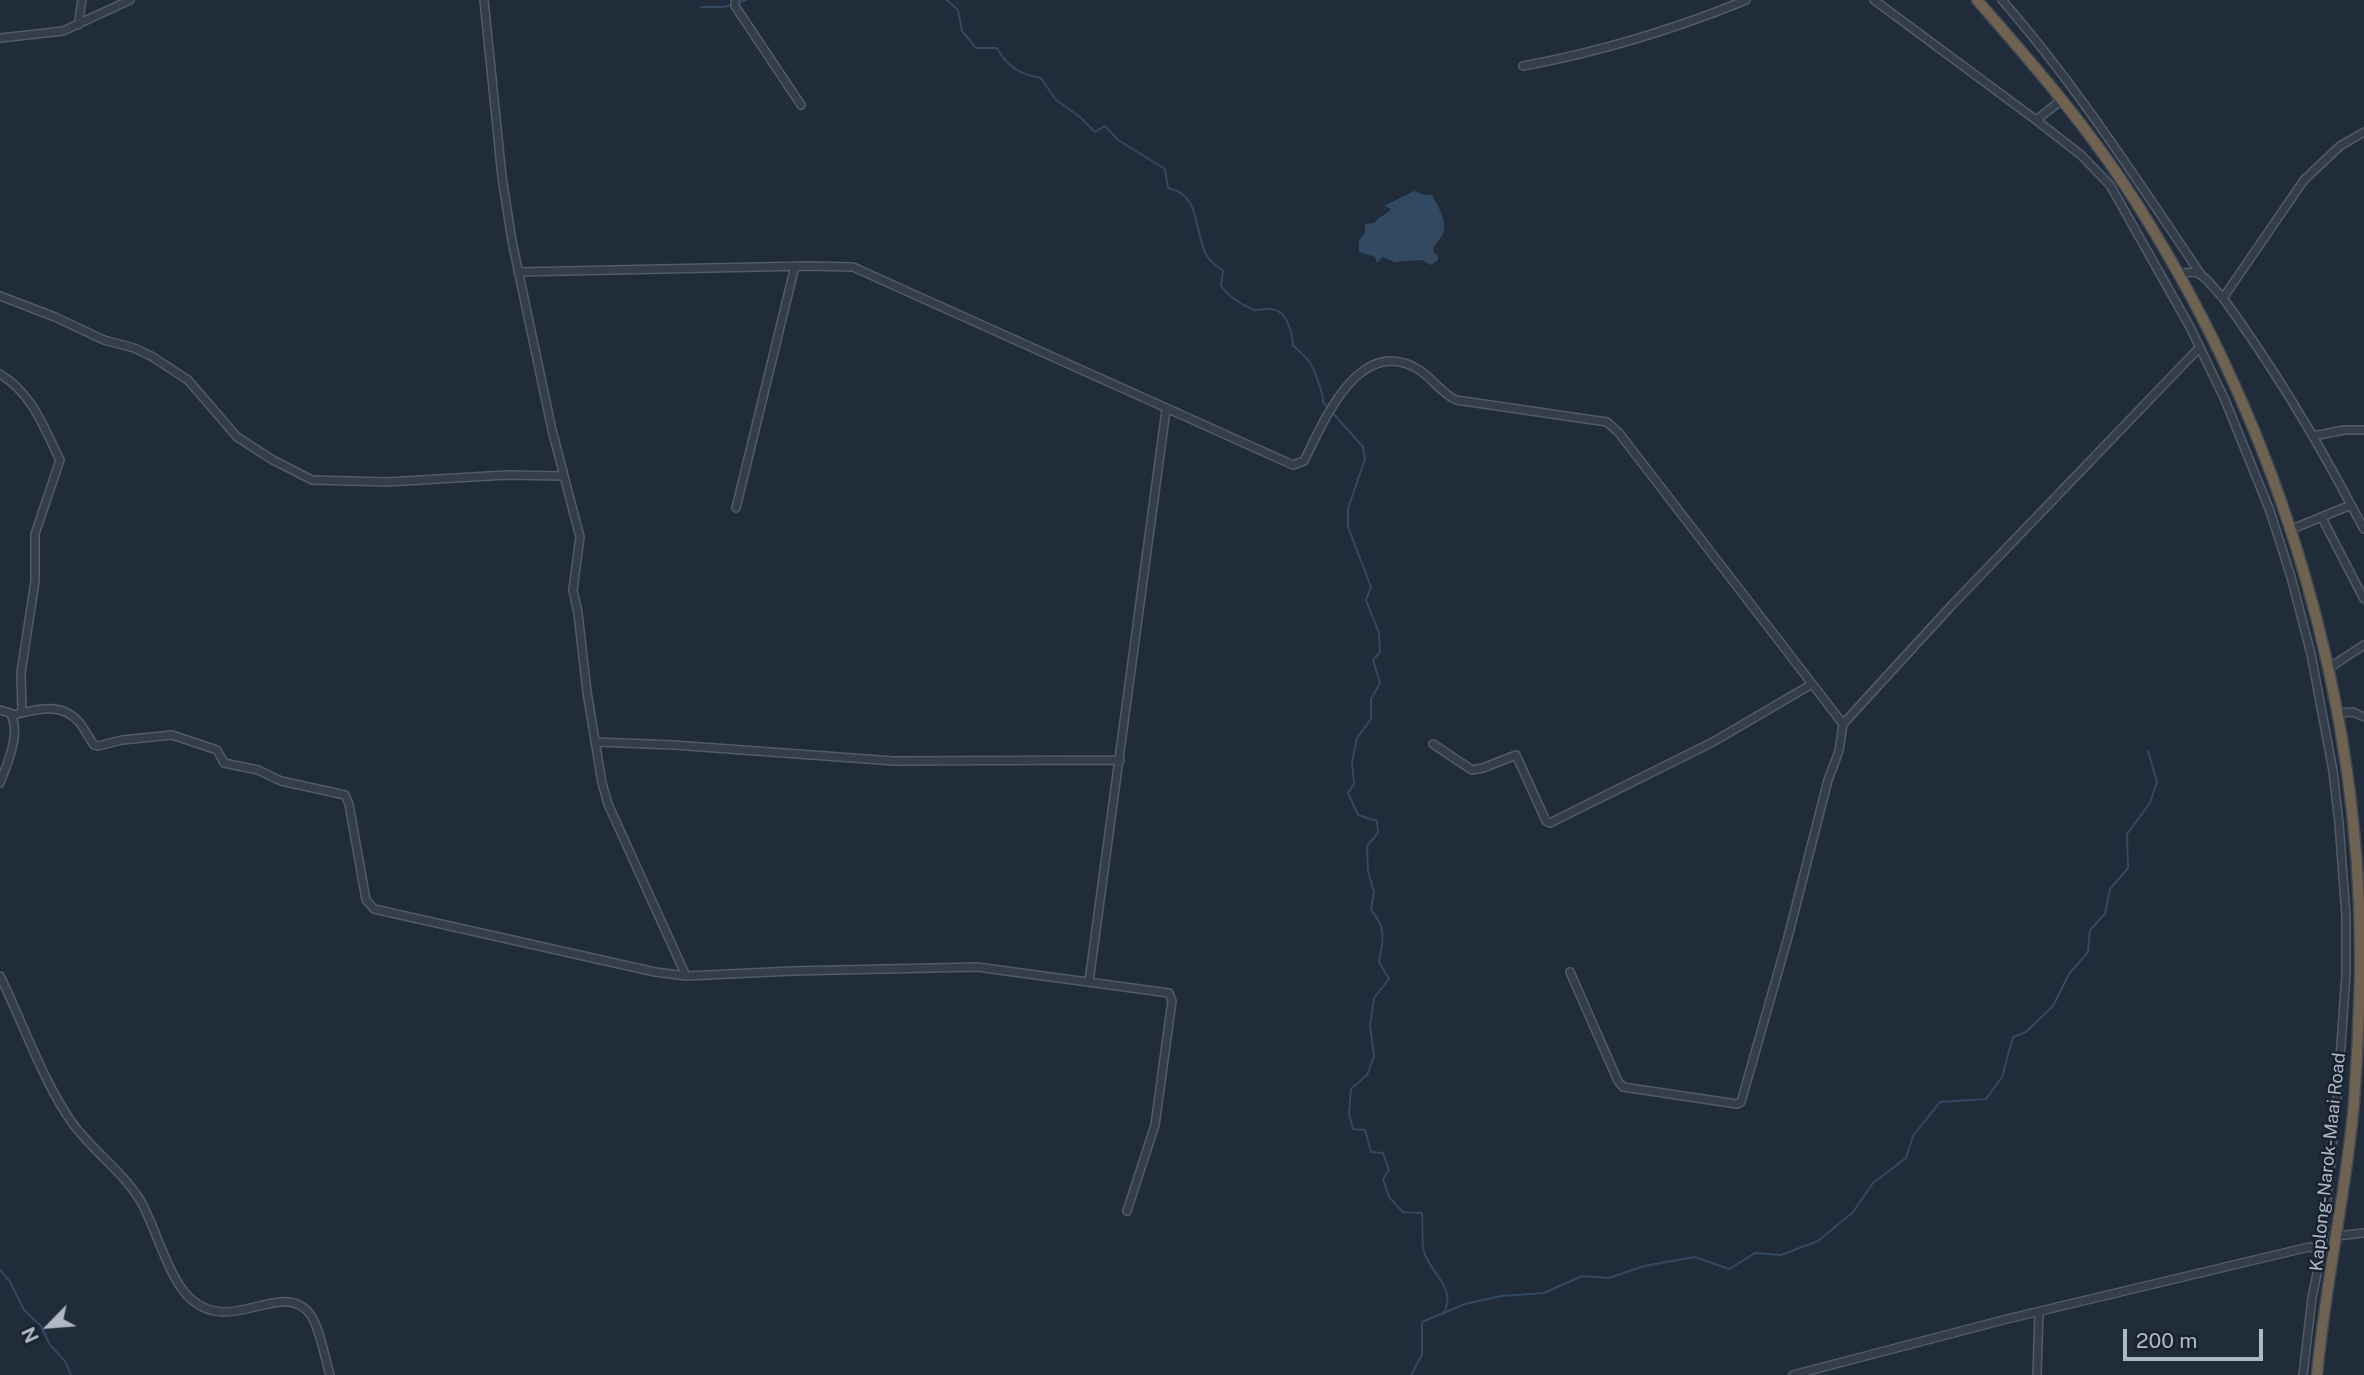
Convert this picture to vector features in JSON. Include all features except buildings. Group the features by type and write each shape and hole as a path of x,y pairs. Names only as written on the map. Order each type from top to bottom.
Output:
{"highway":[{"name":"Kaplong-Narok-Maai Road","path":"1977,0 2063,99 2136,203 2179,275 2256,432 2292,529 2325,651 2339,713 2353,819 2359,891 2360,975 2354,1104 2317,1375"}],"street":[{"path":"78,25 82,0"},
{"path":"0,38 39,35 78,25 130,0"},
{"path":"484,0 502,177 518,272 552,430 580,537 572,580 604,793 685,976"},
{"path":"735,0 735,6 801,105"},
{"path":"1523,66 1596,50 1665,30 1746,0"},
{"path":"1874,0 2036,120 2097,170 2126,209 2200,347 2225,400 2270,511 2291,577 2311,654 2331,759 2346,916 2346,975 2337,1100 2322,1250 2312,1298 2303,1375"},
{"path":"2002,0 2057,67 2200,273 2223,298 2264,355 2313,436 2364,529"},
{"path":"2036,120 2063,99"},
{"path":"2223,298 2304,180 2340,146 2364,132"},
{"path":"2126,209 2136,203"},
{"path":"518,272 795,266 862,270 1287,464 1300,464 1304,461 1331,406 1344,388 1373,366 1388,361 1398,361 1427,374 1447,396 1456,400 1606,422 1619,433 1843,724"},
{"path":"736,508 795,266"},
{"path":"2179,275 2189,271 2200,273"},
{"path":"0,296 104,340 151,356 188,380 237,437 312,480 387,482 506,475 564,476"},
{"path":"1570,972 1623,1087 1737,1104 1741,1102 1788,937 1828,780 1839,751 1843,724 1952,605 2200,347"},
{"path":"0,374 13,382 28,398 60,460 35,534 35,581 21,673 22,713"},
{"path":"1089,982 1166,410"},
{"path":"2313,436 2344,430 2364,430"},
{"path":"2292,529 2351,505"},
{"path":"2270,511 2284,506"},
{"path":"2322,518 2364,598"},
{"path":"2329,668 2364,645"},
{"path":"2311,654 2325,651"},
{"path":"1433,744 1472,770 1516,755 1546,821 1552,823 1713,742 1812,684"},
{"path":"12,716 44,708 65,711 80,724 94,745 98,746 122,740 172,735 217,750 224,764 258,770 281,781 345,795 349,804 366,900 374,909 655,972 685,976 977,967 1166,992 1171,996 1155,1125 1127,1211"},
{"path":"0,710 12,716 13,737 0,783"},
{"path":"2339,713 2353,712 2364,717"},
{"path":"596,743 674,745 894,761 1120,760"},
{"path":"2346,975 2360,975"},
{"path":"0,976 64,1109 80,1132 139,1199 185,1293 199,1305 219,1312 237,1312 272,1302 300,1306 312,1319 330,1375"},
{"path":"2337,1100 2354,1104"},
{"path":"2336,1236 2364,1233"},
{"path":"1793,1375 2309,1247 2334,1254"},
{"path":"2037,1375 2039,1312"}],"water":[{"path":"1414,191 1432,195 1442,215 1444,231 1433,251 1438,260 1431,265 1422,260 1395,262 1382,257 1377,263 1375,257 1359,252 1359,240 1365,233 1365,224 1374,223 1391,209 1384,206"}],"waterway":[{"path":"737,3 746,0"},
{"path":"947,0 958,10 962,31 976,48 997,48 1015,69 1041,78 1056,100 1095,132 1105,126 1118,140 1165,169 1168,188 1179,192 1192,206 1207,256 1223,271 1221,286 1249,308 1276,310 1285,317 1293,345 1312,366 1327,407"},
{"path":"701,7 731,5"},
{"path":"1331,411 1363,447 1365,459 1348,508 1348,527 1371,587 1366,600 1379,633 1380,652 1373,660 1380,683 1371,699 1371,719 1357,738 1352,762 1354,784 1348,793 1358,815 1377,821 1378,833 1367,846 1368,871 1374,892 1371,910 1382,929 1379,962 1389,979 1374,998 1370,1026 1374,1056 1367,1075 1351,1089 1349,1114 1353,1129 1365,1130 1371,1152 1383,1153 1389,1170 1383,1179 1389,1197 1403,1212 1422,1213 1423,1248 1447,1296 1443,1314"},
{"path":"1411,1375 1422,1355 1422,1322 1465,1304 1501,1296 1544,1293 1582,1276 1609,1278 1644,1266 1695,1257 1729,1269 1755,1253 1781,1255 1818,1241 1853,1212 1873,1183 1906,1158 1913,1136 1940,1102 1986,1099 2002,1077 2013,1037 2026,1032 2053,1006 2069,974 2088,952 2090,930 2105,914 2110,889 2128,868 2127,834 2150,803 2157,782 2148,751"},
{"path":"0,1270 10,1282 24,1310 41,1326 50,1345 65,1361 71,1375"}]}
